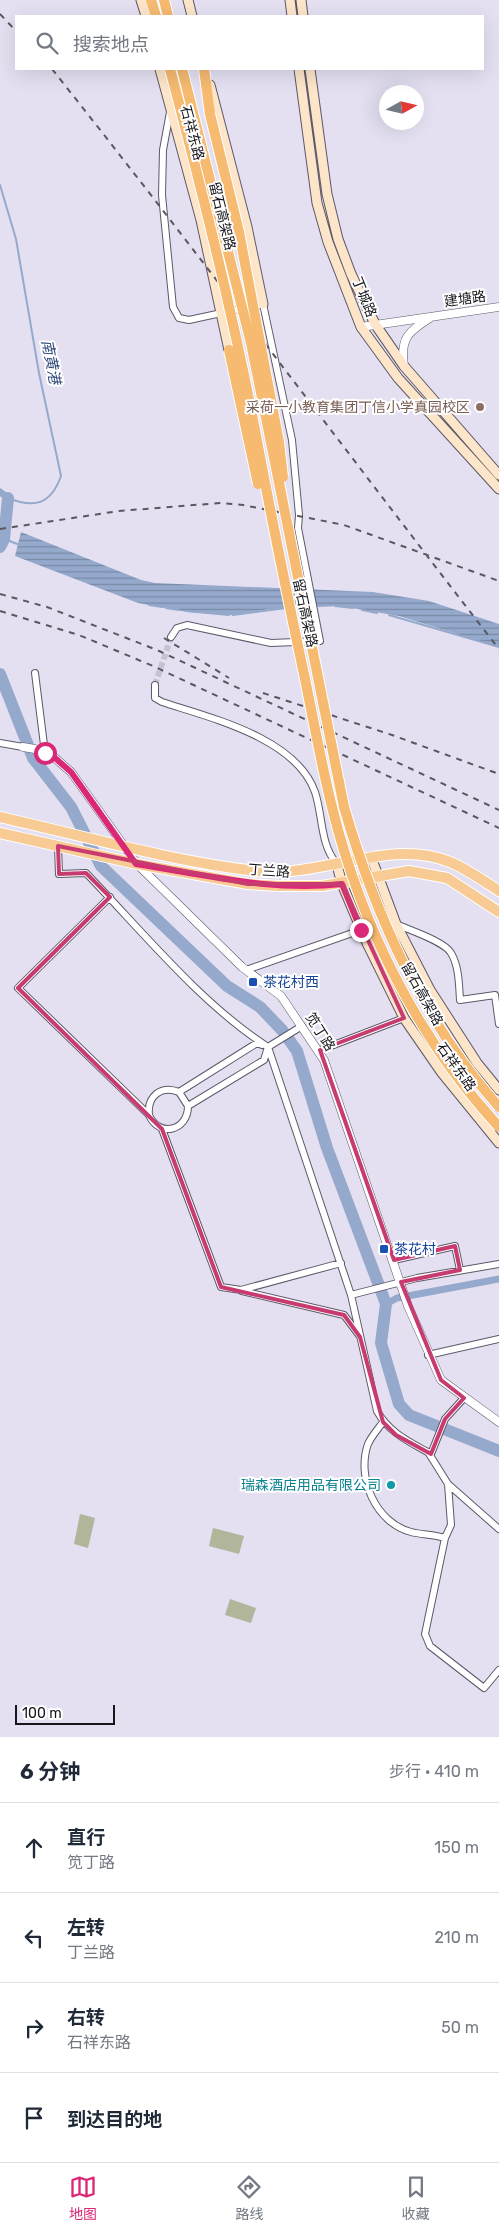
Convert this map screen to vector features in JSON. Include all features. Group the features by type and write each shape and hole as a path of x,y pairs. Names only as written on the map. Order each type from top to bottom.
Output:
{"highway":[{"path":"152,0 156,15"},
{"path":"164,0 168,15"},
{"name":"留石高架路","path":"170,70 204,199 239,347 278,553 333,811 362,905 410,1005 470,1094 499,1127"},
{"name":"留石高架路","path":"182,70 251,343 344,807 374,901 392,943 422,1000 454,1051 499,1107"},
{"path":"205,70 210,114 239,232 279,442 291,550"},
{"path":"229,350 258,484 278,553"}],"main road":[{"path":"141,0 146,15"},
{"path":"188,0 192,15"},
{"path":"290,0 292,15"},
{"path":"301,0 303,15"},
{"name":"石祥东路","path":"160,70 201,220 229,350"},
{"path":"205,70 247,227 263,304"},
{"name":"丁城路","path":"299,70 316,203 328,242 361,327 398,378 499,489"},
{"name":"丁城路","path":"310,70 327,194 338,239 351,274 375,324 404,366 499,475"},
{"name":"丁兰路","path":"0,817 106,842 208,863 268,872 294,872 371,857 397,854 420,855 449,862 499,891"},
{"name":"丁兰路","path":"0,832 136,864 248,884 279,886 342,884 409,871 447,878 499,912"},
{"name":"石祥东路","path":"371,857 379,876 383,894 396,924 430,990 477,1063 499,1090"},
{"name":"石祥东路","path":"337,865 342,884 361,930 404,1018 442,1073 499,1143"}],"street":[{"path":"171,108 163,150 162,195 173,307 179,318 189,320 263,304 292,440 299,516 298,528 320,641 271,643 188,625 178,628 172,637"},
{"name":"建塘路","path":"361,327 499,308"},
{"name":"建塘路","path":"404,366 402,348 409,333 434,316"},
{"path":"35,673 45,753"},
{"path":"154,686 156,698 162,702 224,722 252,734 298,764 308,776 316,794 328,854 337,865"},
{"name":"笕丁路","path":"0,743 35,749 45,753 55,758 71,772 136,864 246,970 281,996 298,1027 324,1060 394,1260 408,1306 428,1355 441,1380 499,1422"},
{"path":"58,846 59,874 86,873 210,1001 249,1035 268,1047 342,1263 377,1412 383,1422 396,1434 428,1452 448,1484 499,1529"},
{"path":"110,897 18,988 149,1115"},
{"path":"396,924 434,940 451,952 457,974 460,1000 495,995 499,1024"},
{"path":"246,970 361,930"},
{"path":"318,1051 404,1018"},
{"path":"188,1106 264,1060 268,1047 298,1027"},
{"path":"268,1047 257,1043 179,1092 166,1090 154,1096 148,1108 149,1115 151,1121 162,1129 221,1287 344,1315 360,1337"},
{"path":"162,1129 176,1129 186,1120 188,1106 179,1092"},
{"path":"394,1260 455,1246 460,1270"},
{"path":"240,1290 342,1263"},
{"path":"351,1295 361,1294 392,1283 499,1264"},
{"path":"428,1355 499,1338"},
{"path":"428,1452 431,1454 444,1419 464,1398"},
{"path":"383,1422 368,1444 364,1472 373,1502 387,1518 410,1532 445,1538"},
{"path":"448,1484 451,1525 445,1538 425,1634 430,1646 484,1688 499,1670"}],"highlighted area":[{"path":"58,846 248,884 342,884 404,1018 320,1050 394,1260 455,1246 460,1270 401,1282 441,1380 464,1398 445,1419 431,1454 396,1435 383,1422 360,1337 344,1315 221,1287 162,1129 18,988 110,897 86,873 59,874"}],"green space":[{"path":"80,1514 95,1518 88,1548 74,1544"},
{"path":"213,1528 244,1536 239,1554 209,1546"},
{"path":"230,1599 256,1608 251,1623 225,1615"}],"water":[{"path":"21,532 141,580 155,583 373,592 429,601 499,624 499,647 399,616 340,606 271,609 231,615 187,612 138,603 15,556"}],"waterway":[{"name":"南黄港","path":"0,185 16,239 39,373 61,476 52,493 41,502 26,503 8,498"},
{"path":"0,492 8,498"},
{"path":"0,547 4,539 8,498"},
{"path":"4,539 20,545"},
{"path":"149,605 162,607"},
{"path":"335,606 353,608"},
{"path":"166,608 179,610"},
{"path":"233,615 286,608"},
{"path":"362,610 377,613"},
{"path":"186,611 229,615"},
{"path":"389,615 499,647"},
{"path":"0,674 33,758 71,807 101,866 227,986 260,1007 282,1030 297,1051 327,1148 386,1304 381,1343 399,1404 409,1415 499,1451"},
{"path":"386,1304 397,1298 499,1279"}],"tunnel":[{"path":"155,685 171,637"}],"railway":[{"path":"0,14 15,30"},
{"path":"53,70 165,213 499,649"},
{"path":"0,529 119,511 220,503 243,505 344,525 499,581"},
{"path":"0,594 47,607 157,650 499,810"},
{"path":"0,611 79,635 153,666 499,828"},
{"path":"164,638 229,678"},
{"path":"263,693 392,735 499,774"}],"place":[{"name":"采荷一小教育集团丁信小学真园校区","path":"480,407"},
{"name":"茶花村西","path":"253,982"},
{"name":"茶花村","path":"384,1249"},
{"name":"瑞森酒店用品有限公司","path":"391,1485"}],"route":[{"path":"45,753 55,758 83,786 136,864 248,884 279,886 342,884 361,930"}]}
